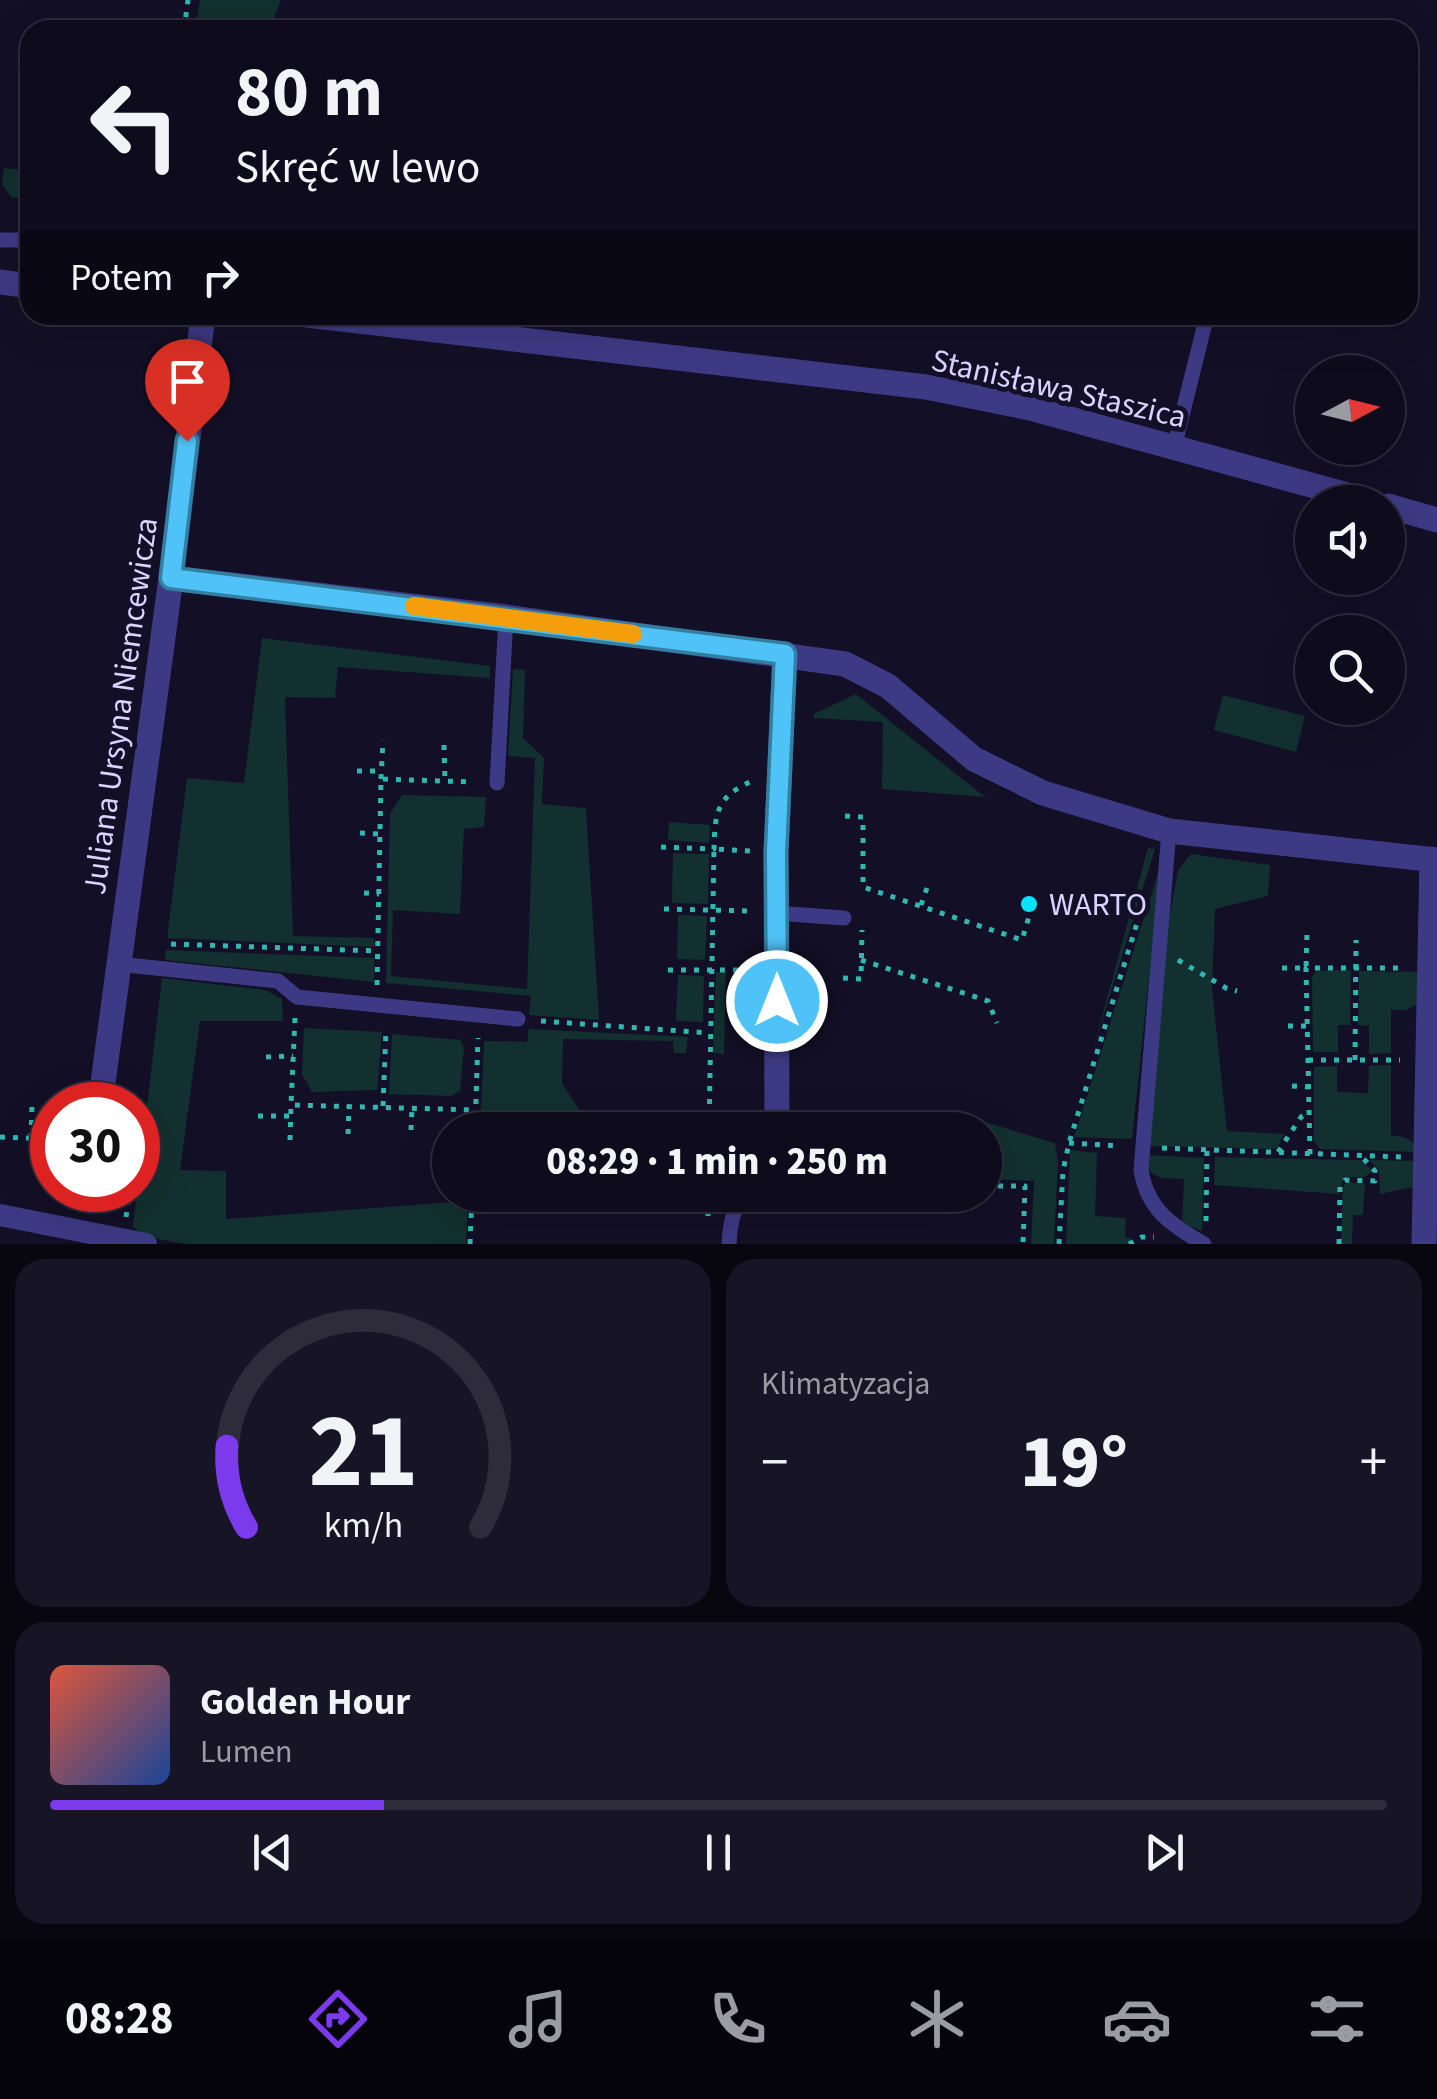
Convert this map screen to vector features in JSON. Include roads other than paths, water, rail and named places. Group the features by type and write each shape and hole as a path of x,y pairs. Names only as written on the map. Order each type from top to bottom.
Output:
{"street":[{"name":"Juliana Ursyna Niemcewicza","path":"103,1082 202,325"},
{"name":"Stanisława Staszica","path":"441,325 926,387 1030,408 1311,485"},
{"path":"1405,511 1437,520"},
{"path":"171,578 506,617 845,664 888,686 974,759 1043,793 1169,831 1434,860 1424,1244"},
{"path":"777,1112 776,852 785,654"},
{"path":"0,1215 146,1244"}],"lane":[{"path":"1174,448 1205,325"},
{"path":"498,783 506,617"},
{"path":"1169,831 1141,1148 1144,1190 1152,1205 1173,1226 1204,1244"},
{"path":"776,913 844,918"},
{"path":"118,964 278,981 296,997 518,1019"},
{"path":"729,1244 730,1222 735,1212"}],"place":[{"name":"WARTO","path":"1029,904"}]}
